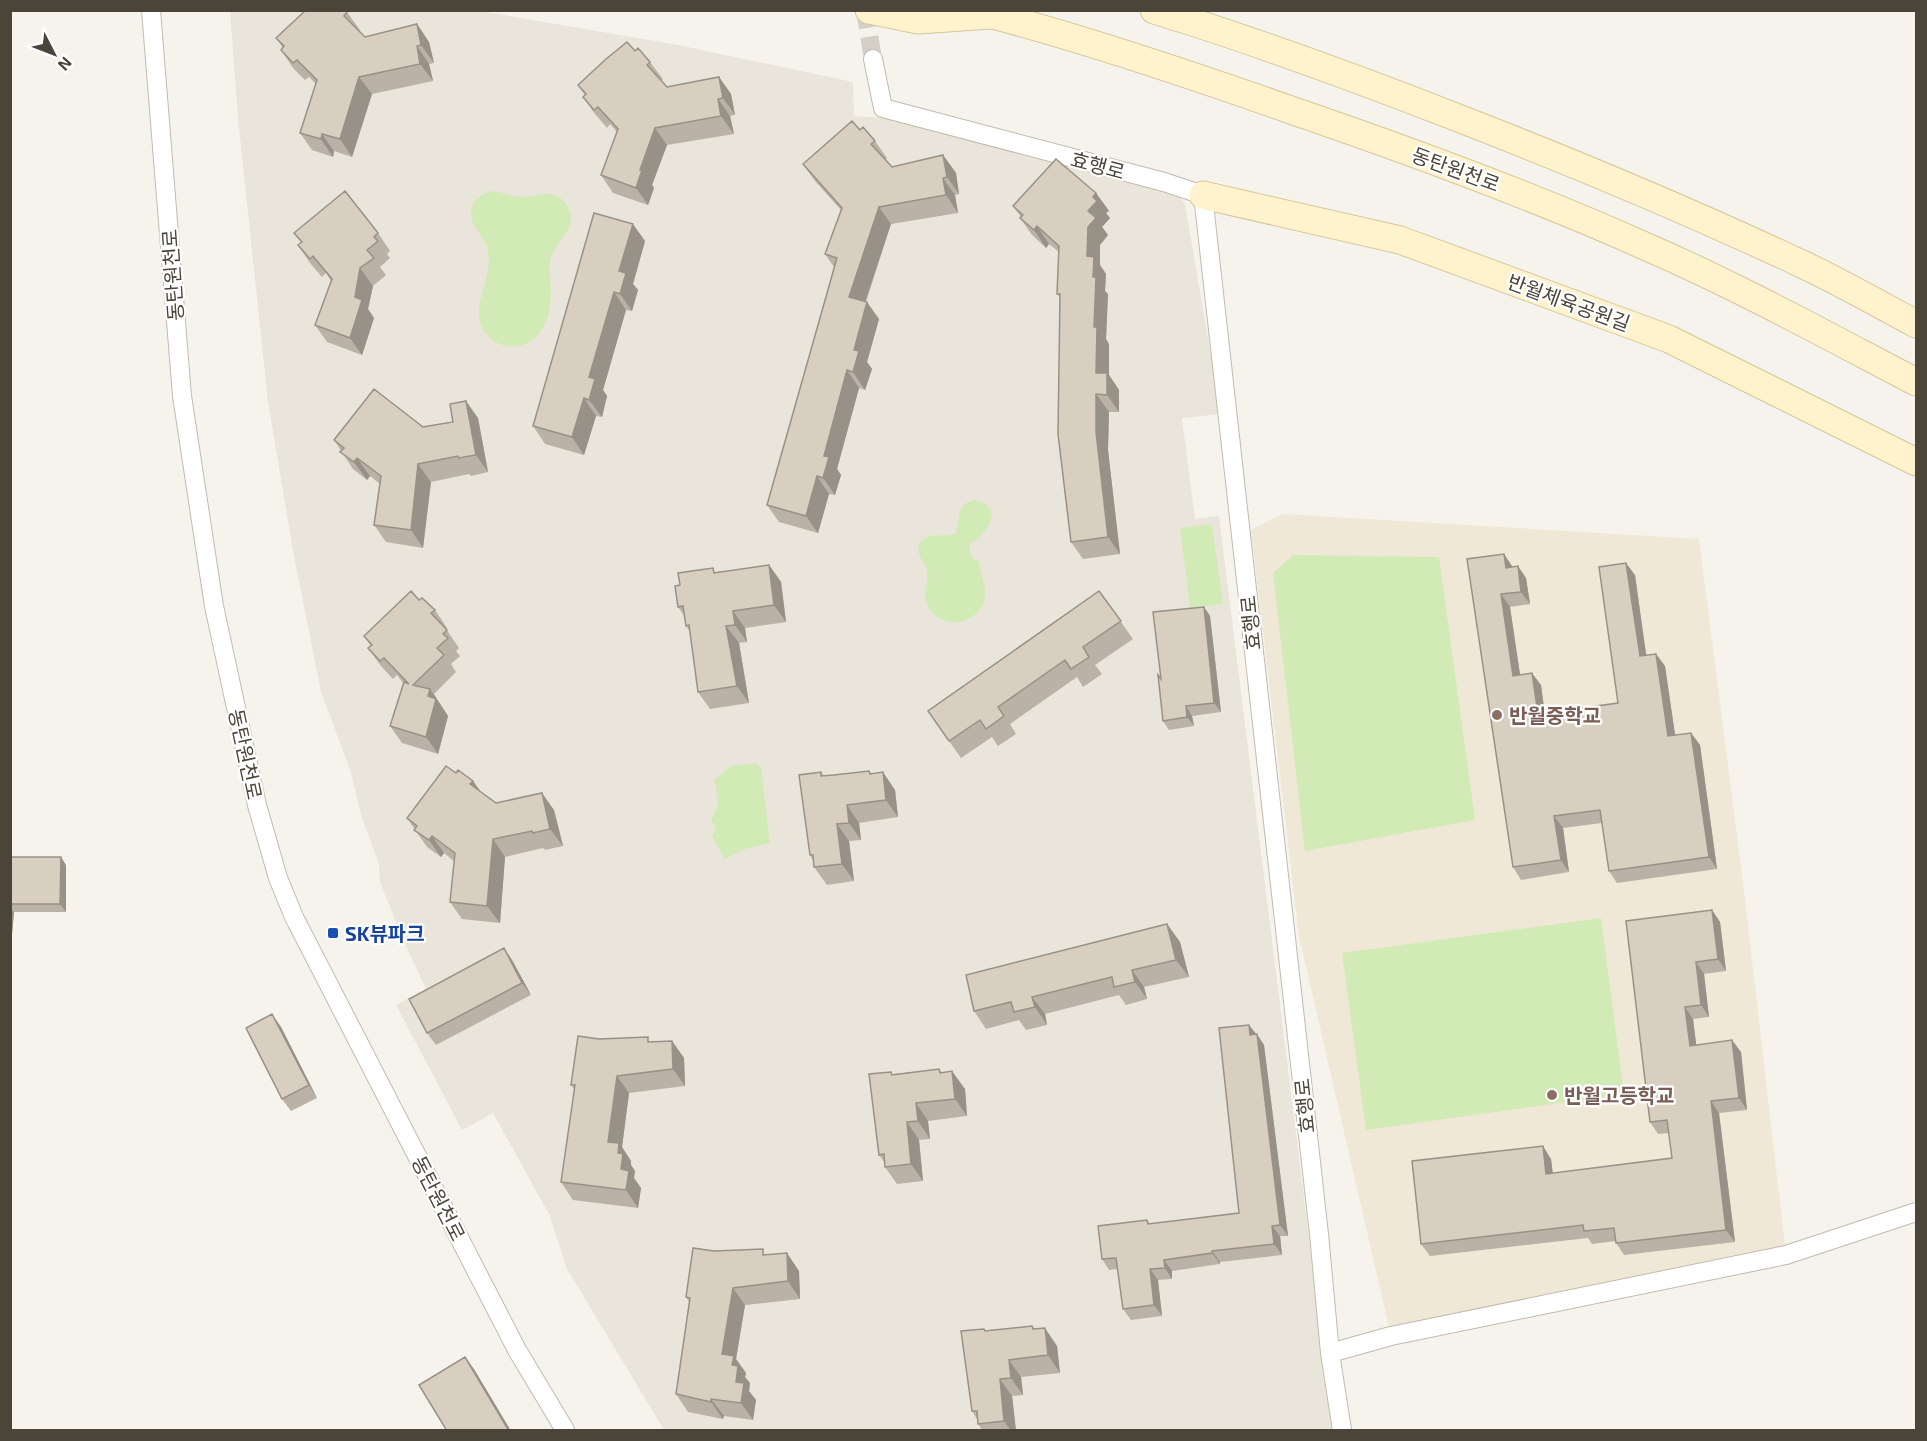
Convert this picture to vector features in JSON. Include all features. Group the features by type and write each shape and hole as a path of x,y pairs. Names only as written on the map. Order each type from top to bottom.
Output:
{"main road":[{"name":"동탄원천로","path":"869,10 918,20 982,13 1042,28 1199,78 1503,186 1649,248 1798,320 1917,382"},
{"path":"1154,10 1220,30 1356,78 1516,141 1654,198 1805,266 1917,324"},
{"name":"반월체육공원길","path":"1203,195 1400,240 1670,339 1917,462"}],"street":[{"name":"동탄원천로","path":"151,10 182,396 214,606 257,805 278,878 294,917 517,1350 565,1431"},
{"name":"효행로","path":"873,59 883,108 1164,182 1203,195 1316,1210 1329,1353 1342,1431"},
{"path":"1329,1353 1392,1336 1786,1255 1917,1212"}],"shaded area":[{"path":"230,11 481,11 678,45 853,82 854,116 953,122 1167,182 1185,204 1221,414 1182,418 1195,519 1219,516 1333,1430 664,1430 566,1267 550,1216 493,1113 462,1130 396,1005 426,989 380,882 379,864 362,818 350,769 321,692 293,551 268,402 238,118"},
{"path":"1283,514 1699,539 1744,891 1786,1255 1391,1336 1299,936 1251,530"}],"green space":[{"path":"492,191 519,197 555,195 565,203 570,211 570,225 550,260 551,300 544,325 535,338 519,346 504,345 490,338 482,328 479,318 481,296 489,263 487,247 475,227 471,211 473,203 478,198"},
{"path":"974,500 985,503 991,510 992,516 985,530 970,544 970,552 975,561 978,560 983,580 984,601 973,617 965,621 947,622 932,612 927,604 925,596 927,572 918,547 927,537 956,534 960,511 964,504"},
{"path":"1212,524 1223,604 1190,608 1180,528"},
{"path":"1293,555 1439,557 1475,820 1305,851 1273,573"},
{"path":"756,763 761,768 770,843 745,849 724,859 712,835 716,829 711,820 718,801 714,780 731,766"},
{"path":"1601,918 1624,1094 1366,1130 1342,953"}],"building":[{"path":"306,10 346,10 344,16 365,37 417,24 421,45 417,46 420,64 359,77 340,139 322,134 321,139 300,133 317,80 297,60 293,63 281,50 284,46 276,38"},
{"path":"627,42 635,51 638,48 650,62 647,65 667,87 719,77 723,98 718,99 721,116 655,128 636,188 601,175 618,129 598,107 594,110 583,97 586,94 578,85"},
{"path":"852,121 860,130 863,127 875,141 871,144 892,167 943,155 947,177 943,178 946,195 879,207 849,297 867,302 854,350 859,351 853,372 847,370 824,456 829,457 823,478 817,476 806,516 767,505 837,258 825,254 842,208 803,164"},
{"path":"1056,159 1096,193 1093,197 1097,201 1088,211 1096,218 1088,227 1087,256 1094,257 1093,277 1096,277 1094,327 1097,327 1096,373 1107,373 1107,395 1096,394 1096,432 1108,537 1071,542 1058,434 1059,246 1037,226 1034,230 1020,218 1023,215 1013,206"},
{"path":"345,191 378,233 374,237 378,241 367,250 374,258 360,268 355,297 362,300 350,338 315,325 332,279 313,256 310,259 298,245 302,242 294,233"},
{"path":"594,213 633,224 619,271 626,273 620,294 614,292 589,377 595,379 589,400 584,398 572,437 533,426"},
{"path":"374,389 423,427 453,422 450,404 466,401 476,455 418,464 411,530 374,525 381,476 357,458 354,462 340,452 344,448 334,440"},
{"path":"1504,554 1506,568 1518,566 1521,592 1501,594 1513,676 1532,673 1538,714 1618,703 1599,567 1626,563 1640,656 1656,654 1668,736 1691,733 1709,857 1609,871 1600,810 1554,816 1561,860 1513,867 1467,559"},
{"path":"769,565 774,605 733,611 735,625 726,626 737,686 698,692 689,625 686,626 683,606 678,607 675,586 680,585 678,573 713,568 714,573"},
{"path":"411,591 419,600 422,598 435,610 431,613 447,630 443,634 448,638 437,648 444,655 413,685 430,689 428,696 436,699 426,737 390,726 404,682 409,684 384,658 380,661 368,648 372,645 364,636"},
{"path":"1099,591 1121,621 1083,647 1089,657 1071,669 1065,660 998,707 1004,716 986,729 980,720 949,741 928,711"},
{"path":"1204,607 1214,703 1186,706 1187,717 1163,721 1158,675 1161,679 1153,612"},
{"path":"446,766 456,773 458,770 473,781 470,784 496,803 542,793 550,829 493,839 487,906 450,902 455,853 432,836 429,840 414,830 417,826 407,818"},
{"path":"869,771 870,774 883,772 886,800 847,805 849,823 837,824 842,864 814,867 813,855 810,855 799,775 821,772 821,776"},
{"path":"10,857 61,857 60,904 10,904"},
{"path":"1712,910 1718,959 1696,962 1701,1005 1685,1007 1690,1046 1732,1040 1739,1098 1711,1101 1726,1230 1616,1243 1614,1228 1584,1231 1583,1225 1421,1244 1412,1161 1543,1146 1546,1174 1672,1158 1667,1120 1650,1122 1626,921"},
{"path":"1167,924 1176,960 1132,970 1135,982 1114,987 1112,977 1032,997 1035,1007 1014,1012 1011,1002 974,1011 966,975"},
{"path":"504,948 522,983 427,1033 409,999"},
{"path":"272,1014 309,1085 282,1099 246,1028"},
{"path":"1249,1025 1250,1035 1257,1034 1280,1225 1272,1226 1274,1244 1212,1251 1212,1253 1164,1260 1165,1268 1150,1269 1154,1305 1123,1309 1116,1258 1102,1259 1098,1226 1147,1220 1148,1224 1239,1213 1219,1028"},
{"path":"578,1036 599,1039 648,1037 648,1042 672,1041 673,1069 617,1076 608,1142 619,1143 618,1153 623,1154 621,1169 629,1171 626,1190 561,1182 575,1085 571,1085"},
{"path":"939,1069 940,1073 952,1071 955,1099 916,1103 918,1121 907,1122 911,1164 885,1167 884,1154 879,1155 869,1074 891,1072 892,1075"},
{"path":"693,1248 714,1251 763,1249 763,1255 787,1253 788,1281 733,1288 722,1354 734,1356 732,1365 738,1366 736,1382 744,1383 741,1403 711,1399 711,1402 676,1394 690,1298 686,1297"},
{"path":"1032,1326 1033,1329 1045,1328 1048,1355 1009,1360 1011,1378 1000,1379 1004,1421 978,1424 977,1411 972,1411 961,1331"},
{"path":"465,1357 509,1431 447,1431 419,1385"}],"tunnel":[{"path":"865,10 873,59"}],"place":[{"name":"반월중학교","path":"1497,715"},
{"name":"SK뷰파크","path":"333,933"},
{"name":"반월고등학교","path":"1552,1095"}]}
